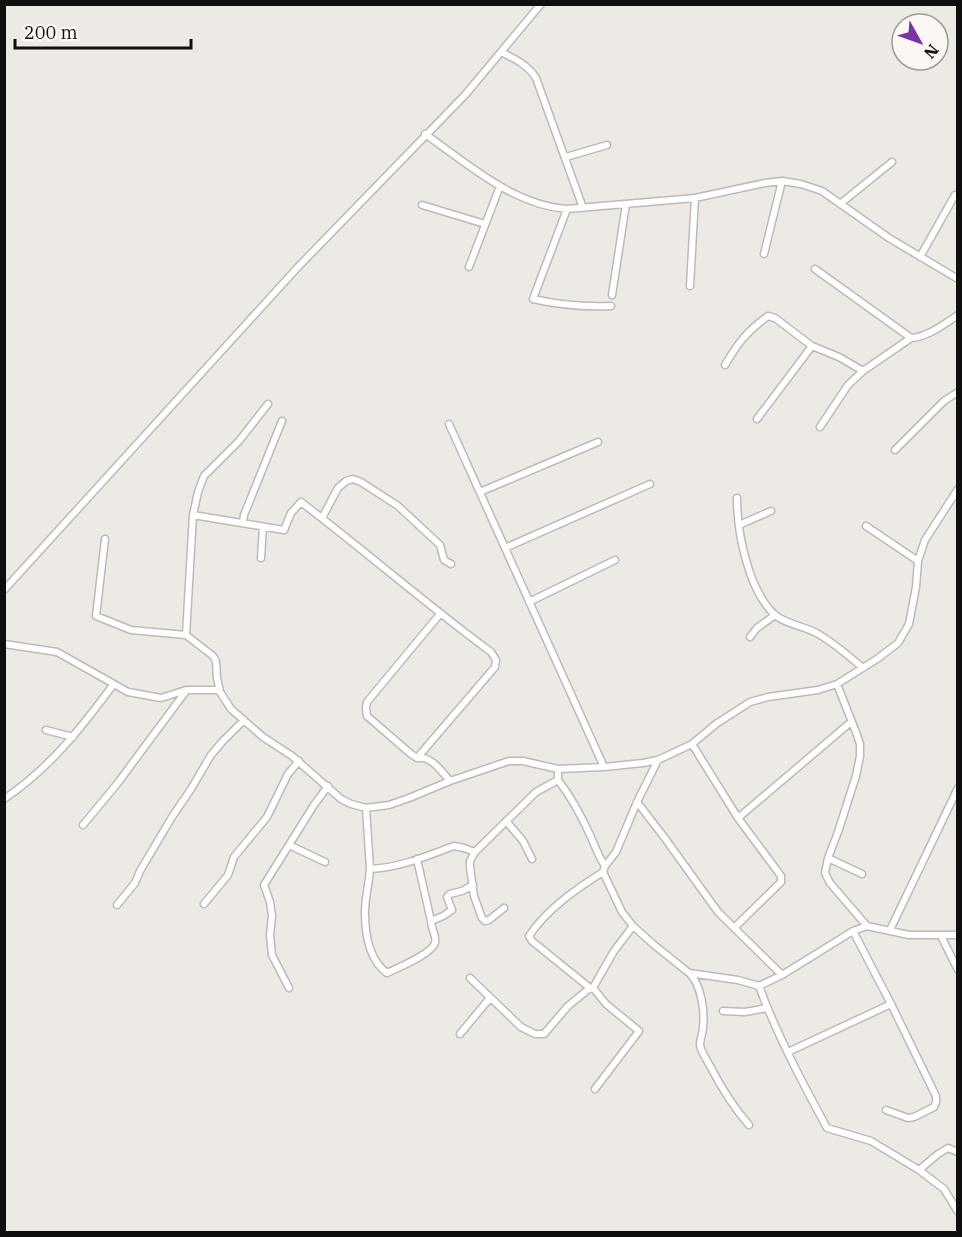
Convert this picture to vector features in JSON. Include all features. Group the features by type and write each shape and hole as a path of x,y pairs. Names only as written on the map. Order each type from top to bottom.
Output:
{"street":[{"path":"4,590 290,276 465,95 541,4"},
{"path":"501,52 522,63 536,78 583,208"},
{"path":"425,134 500,186 518,196 552,208 583,208 695,198 782,181 801,184 822,191 957,279"},
{"path":"566,158 607,146"},
{"path":"840,204 892,162"},
{"path":"764,254 782,181"},
{"path":"469,267 500,186"},
{"path":"920,257 955,195"},
{"path":"690,286 695,198"},
{"path":"612,295 626,204"},
{"path":"422,205 485,224"},
{"path":"567,209 533,299 568,306 611,306"},
{"path":"816,269 911,338"},
{"path":"820,427 848,385 863,371 911,338 918,338 957,315"},
{"path":"725,364 739,342 768,316 776,318 812,345 863,371"},
{"path":"757,419 812,345"},
{"path":"895,450 944,401 957,392"},
{"path":"186,635 193,514 198,492 204,476 239,441 268,404"},
{"path":"243,523 244,514 282,421"},
{"path":"449,424 604,767"},
{"path":"480,492 598,442"},
{"path":"322,518 338,488 346,481 353,479 398,506 440,545 444,560 451,564"},
{"path":"505,548 650,484"},
{"path":"105,539 96,616 131,630 186,635 213,656 216,661 220,692 231,709 263,737 299,761 341,799 366,808 389,805 509,761 523,761 558,769 643,764 658,760 692,744 716,724 750,702 818,690 837,684 897,643 909,624 918,561 925,540 957,489"},
{"path":"737,498 740,537 759,595 775,615 818,634 863,668"},
{"path":"193,514 284,530 291,513 301,502 491,652 496,660 495,668 417,758"},
{"path":"739,525 771,511"},
{"path":"866,526 918,561"},
{"path":"261,558 263,527"},
{"path":"529,602 615,560"},
{"path":"440,614 366,707 367,716 417,758 429,759 450,781"},
{"path":"750,637 757,628 775,615"},
{"path":"4,644 57,652 128,692 161,698 186,690 217,690 220,692"},
{"path":"837,684 860,744 860,756 856,777 825,873 830,883 867,926"},
{"path":"4,799 31,778 73,737 113,685"},
{"path":"83,825 117,784 186,690"},
{"path":"117,905 135,883 172,817 211,755 244,720"},
{"path":"738,818 851,722"},
{"path":"46,729 73,737"},
{"path":"692,744 738,818 781,876 781,882 734,928"},
{"path":"595,1089 639,1030 606,1004 592,988 532,941 529,936 562,900 604,869 616,852 658,760"},
{"path":"204,904 228,875 234,857 267,817 288,774 299,761"},
{"path":"558,769 558,780 573,799 618,903 633,926 694,978 698,987 704,1025 700,1046 722,1088 748,1125"},
{"path":"504,908 489,920 484,921 474,896 470,861 474,852 536,792 558,780"},
{"path":"289,988 272,955 270,935 272,916 264,885 328,786"},
{"path":"890,930 957,788"},
{"path":"637,802 718,912 782,975"},
{"path":"366,808 370,869 365,911 368,944 378,964 387,973 434,947 436,940 431,928 417,859"},
{"path":"506,821 523,841 532,859"},
{"path":"289,845 326,862"},
{"path":"370,869 395,866 454,846 474,852"},
{"path":"828,858 862,874"},
{"path":"431,921 452,910 447,897 450,894 473,885"},
{"path":"470,978 521,1027 535,1034 544,1034 568,1006 594,986 614,951 633,926"},
{"path":"689,973 738,980 759,986 782,975 853,931 867,926 909,935 957,935"},
{"path":"853,931 936,1096 934,1107 929,1111 908,1118 886,1110"},
{"path":"941,936 957,970"},
{"path":"759,986 767,1008 826,1128 871,1141 919,1170 944,1189 957,1212"},
{"path":"460,1034 490,998"},
{"path":"788,1052 891,1004"},
{"path":"723,1011 767,1008"},
{"path":"919,1170 948,1148 957,1152"}]}
